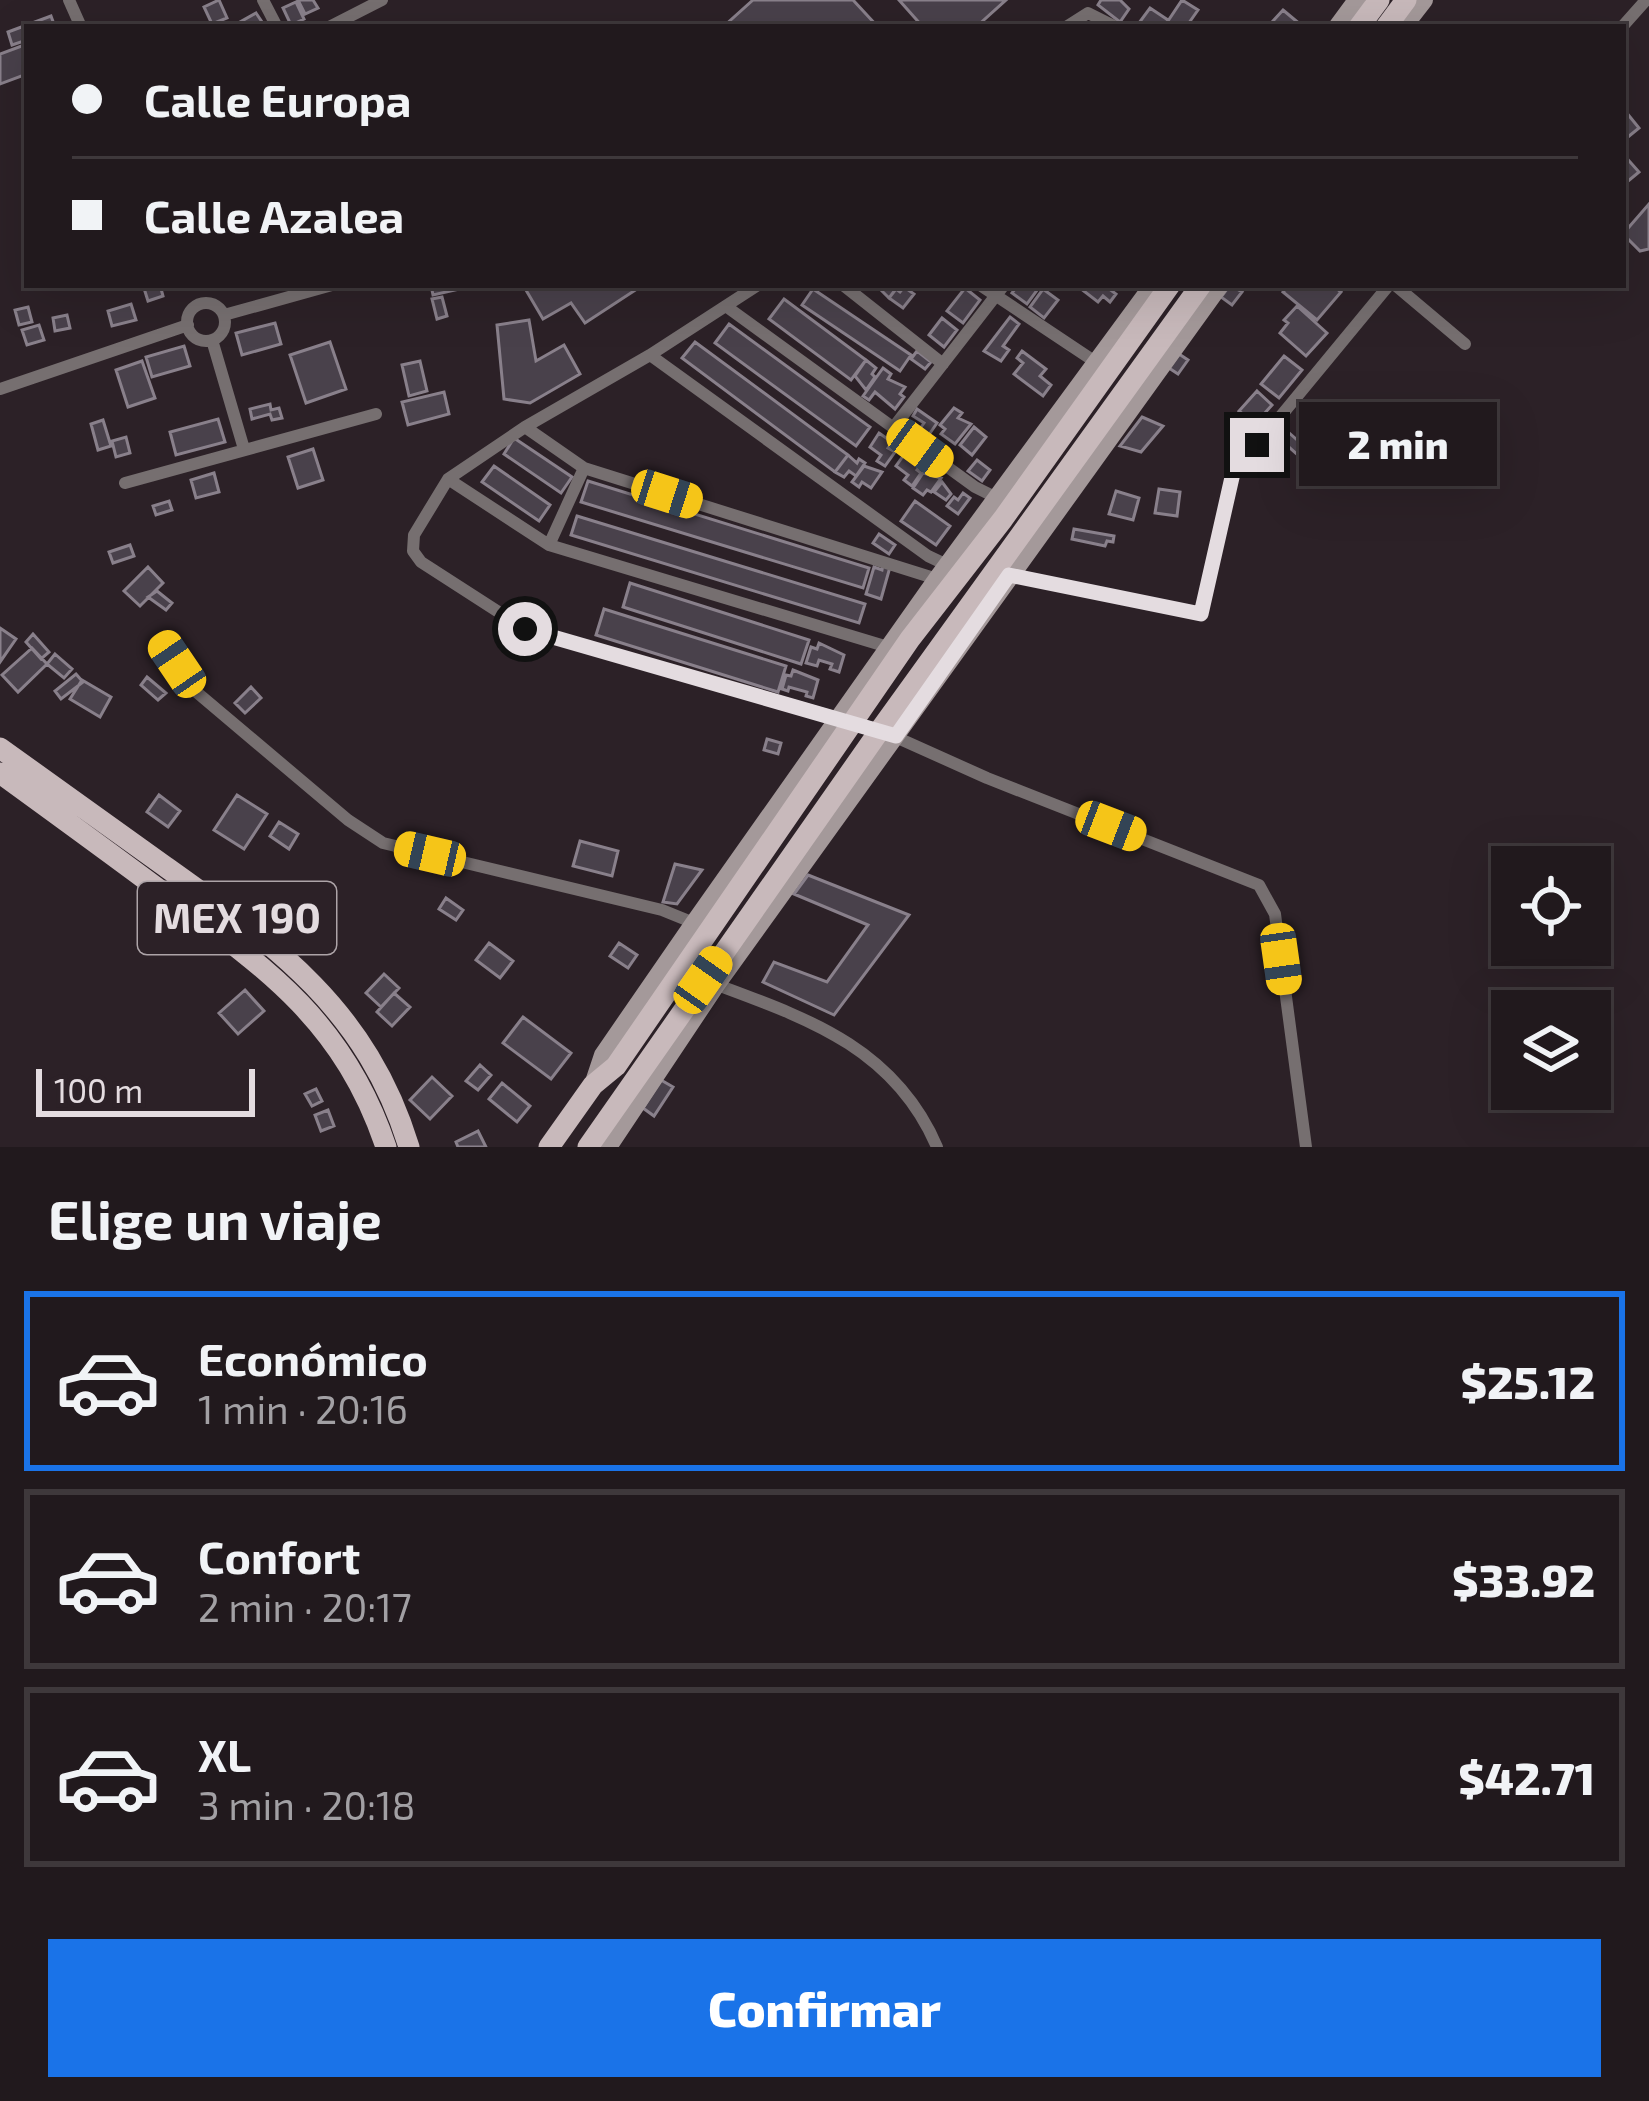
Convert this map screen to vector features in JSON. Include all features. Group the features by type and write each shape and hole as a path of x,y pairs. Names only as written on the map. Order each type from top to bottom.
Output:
{"main road":[{"path":"549,1147 593,1085 616,1066 846,720 1168,288"},
{"path":"588,1147 888,733 1199,288"},
{"name":"MEX 190","path":"0,748 285,955 358,1038 383,1081 409,1147"},
{"name":"MEX 190","path":"0,773 239,947 292,992 344,1057 386,1147"}],"street":[{"path":"335,24 382,0"},
{"path":"1405,24 1424,0"},
{"path":"1625,24 1646,0"},
{"path":"1071,22 1088,14 1110,24"},
{"path":"754,288 524,427 448,479 414,535 413,551 421,562 525,629 888,733 987,778 1259,885 1275,914 1306,1147"},
{"path":"847,288 943,364"},
{"path":"593,1085 603,1055 694,923 846,720 888,647 1152,288"},
{"path":"888,733 1218,288"},
{"path":"1009,575 1201,614 1233,473 1389,288"},
{"path":"1396,288 1465,344"},
{"path":"224,315 303,289"},
{"path":"893,428 999,291 1097,363"},
{"path":"213,304 224,315 224,330 212,340 196,338 188,325 197,305 213,304"},
{"path":"728,307 975,487 999,499"},
{"path":"0,389 188,325"},
{"path":"212,340 244,449"},
{"path":"650,355 928,556 942,572"},
{"path":"125,483 376,414"},
{"path":"524,427 584,468 942,572"},
{"path":"549,545 584,468"},
{"path":"448,479 549,545 888,647"},
{"path":"160,639 194,690 348,820 383,843 662,910 694,923"},
{"path":"681,971 805,1018 868,1053 928,1126 937,1147"},
{"path":"608,1147 710,982"}],"building":[{"path":"219,0 227,18 212,24 204,7"},
{"path":"298,0 313,0 318,8 305,14"},
{"path":"753,0 853,0 875,24 726,24"},
{"path":"899,0 1006,0 979,24 920,24"},
{"path":"1101,0 1120,0 1129,9 1120,22 1098,5"},
{"path":"1182,0 1198,10 1188,24 1166,24"},
{"path":"296,2 304,19 291,24 283,8"},
{"path":"1150,8 1168,20 1166,24 1138,24"},
{"path":"1283,10 1300,24 1276,24 1273,21"},
{"path":"256,13 263,24 237,24"},
{"path":"51,16 54,24 30,24"},
{"path":"24,26 24,41 12,45 8,32"},
{"path":"24,45 24,75 0,84 0,54"},
{"path":"1626,112 1639,128 1626,139"},
{"path":"1626,157 1639,172 1626,181"},
{"path":"1649,204 1649,249 1640,251 1626,237 1626,231"},
{"path":"144,288 161,288 163,296 148,301"},
{"path":"432,288 464,288 433,295"},
{"path":"525,288 638,288 585,323 571,303 543,319"},
{"path":"905,288 914,294 903,308 889,298 896,289"},
{"path":"965,288 980,300 963,323 947,311"},
{"path":"1016,288 1038,289 1027,304 1012,293"},
{"path":"1080,288 1108,288 1116,294 1110,302 1103,296 1098,302"},
{"path":"1228,288 1242,292 1232,305 1221,297"},
{"path":"1286,288 1336,288 1341,292 1317,320 1283,292"},
{"path":"813,289 911,355 900,371 802,305"},
{"path":"1043,289 1058,300 1044,318 1030,307"},
{"path":"442,297 447,316 437,319 432,299"},
{"path":"784,299 866,360 851,380 769,319"},
{"path":"131,304 136,320 112,326 108,311"},
{"path":"1297,306 1327,333 1306,356 1280,333"},
{"path":"28,307 32,322 19,325 15,310"},
{"path":"67,315 70,328 55,331 53,318"},
{"path":"1010,317 1019,324 1003,346 1009,350 1001,361 984,351"},
{"path":"942,318 957,330 944,347 929,335"},
{"path":"529,320 536,361 564,345 580,374 530,403 504,399 497,325"},
{"path":"275,323 281,344 242,355 236,333"},
{"path":"729,324 870,427 856,446 715,343"},
{"path":"39,325 44,340 27,345 22,330"},
{"path":"330,342 346,389 306,403 290,355"},
{"path":"695,342 848,455 835,472 682,358"},
{"path":"184,346 190,366 152,377 146,357"},
{"path":"917,351 931,362 925,369 911,359"},
{"path":"1022,351 1046,369 1040,376 1051,385 1043,396 1014,374 1023,363 1017,358"},
{"path":"1179,354 1188,360 1178,374 1169,368"},
{"path":"1284,356 1302,370 1279,398 1261,384"},
{"path":"866,360 876,368 866,390 855,376"},
{"path":"142,361 155,398 128,407 116,370"},
{"path":"420,361 427,391 409,396 402,365"},
{"path":"883,368 891,374 888,379 905,387 895,409 875,392 869,400 863,396"},
{"path":"1257,391 1272,405 1255,424 1239,411"},
{"path":"444,392 449,414 408,425 402,402"},
{"path":"270,404 271,410 279,408 282,418 272,420 270,414 252,419 250,409"},
{"path":"954,408 962,413 958,418 971,424 955,444 941,434 945,429 940,425"},
{"path":"917,409 937,423 926,439 917,433 924,423 913,416"},
{"path":"1142,417 1163,426 1141,452 1120,446"},
{"path":"218,419 225,442 176,455 170,432"},
{"path":"103,420 111,446 98,450 91,424"},
{"path":"1325,420 1343,434 1327,454 1309,440"},
{"path":"974,427 986,437 972,455 960,445"},
{"path":"1287,431 1314,455 1307,463 1280,439"},
{"path":"879,433 892,442 888,448 895,452 885,466 877,461 881,455 870,447"},
{"path":"126,437 130,453 116,457 112,441"},
{"path":"514,438 572,477 561,493 504,454"},
{"path":"313,449 323,480 298,488 288,457"},
{"path":"906,452 922,463 912,486 904,480 908,475 896,466"},
{"path":"848,455 865,463 856,476 849,471 844,477 835,472"},
{"path":"977,460 990,470 982,481 968,471"},
{"path":"494,466 550,505 539,521 482,482"},
{"path":"864,466 882,472 871,488 852,482"},
{"path":"214,473 219,492 196,498 191,480"},
{"path":"923,473 941,478 923,495 913,488"},
{"path":"588,481 869,568 863,588 581,502"},
{"path":"942,482 951,494 946,500 934,492"},
{"path":"1159,489 1180,492 1177,516 1155,513"},
{"path":"1116,491 1139,498 1133,520 1109,514"},
{"path":"963,493 970,498 958,514 947,506"},
{"path":"169,501 172,510 156,515 153,506"},
{"path":"915,501 950,526 936,545 901,521"},
{"path":"577,516 865,604 859,623 571,535"},
{"path":"1074,529 1114,536 1113,542 1105,546 1072,539"},
{"path":"879,534 895,545 889,554 873,543"},
{"path":"130,545 134,556 113,563 109,552"},
{"path":"883,565 890,567 881,599 866,594 874,567 882,570"},
{"path":"148,567 163,583 140,606 124,591"},
{"path":"630,583 809,640 801,664 623,607"},
{"path":"157,591 172,603 166,610 148,597"},
{"path":"604,609 786,666 778,692 596,635"},
{"path":"0,628 16,639 0,662"},
{"path":"33,634 49,652 41,659 26,642"},
{"path":"819,643 844,655 839,672 819,660 817,666 806,663 811,647 817,649"},
{"path":"32,648 47,664 18,692 2,675"},
{"path":"55,654 72,669 64,678 47,664"},
{"path":"793,670 818,680 813,698 807,692 782,689"},
{"path":"76,674 83,682 61,699 55,691"},
{"path":"147,677 166,693 158,700 141,685"},
{"path":"82,680 111,697 100,717 70,699"},
{"path":"251,687 261,698 245,713 235,703"},
{"path":"767,739 781,743 778,754 764,750"},
{"path":"159,795 180,811 168,827 147,812"},
{"path":"237,795 267,814 244,849 214,830"},
{"path":"279,822 298,834 289,849 270,836"},
{"path":"580,841 618,851 612,876 573,866"},
{"path":"675,864 702,870 677,904 663,902"},
{"path":"808,875 909,915 834,1015 763,982 774,962 827,982 868,925 794,894"},
{"path":"446,898 463,910 456,920 439,909"},
{"path":"302,902 317,917 298,937 282,923"},
{"path":"489,943 513,961 500,978 476,960"},
{"path":"619,943 637,955 628,968 610,956"},
{"path":"384,974 399,988 381,1007 366,993"},
{"path":"245,990 264,1011 238,1034 219,1013"},
{"path":"394,993 410,1007 392,1026 377,1012"},
{"path":"523,1017 571,1053 551,1079 503,1043"},
{"path":"480,1065 491,1075 478,1090 466,1081"},
{"path":"432,1077 452,1096 430,1119 410,1100"},
{"path":"661,1080 673,1087 654,1116 643,1108"},
{"path":"502,1083 530,1106 517,1122 489,1099"},
{"path":"316,1089 322,1101 312,1106 305,1094"},
{"path":"328,1110 334,1126 321,1131 315,1115"},
{"path":"478,1131 486,1147 458,1147 456,1142"}],"route":[{"path":"525,629 896,736 1009,575 1201,614 1233,473 1257,445"}]}
